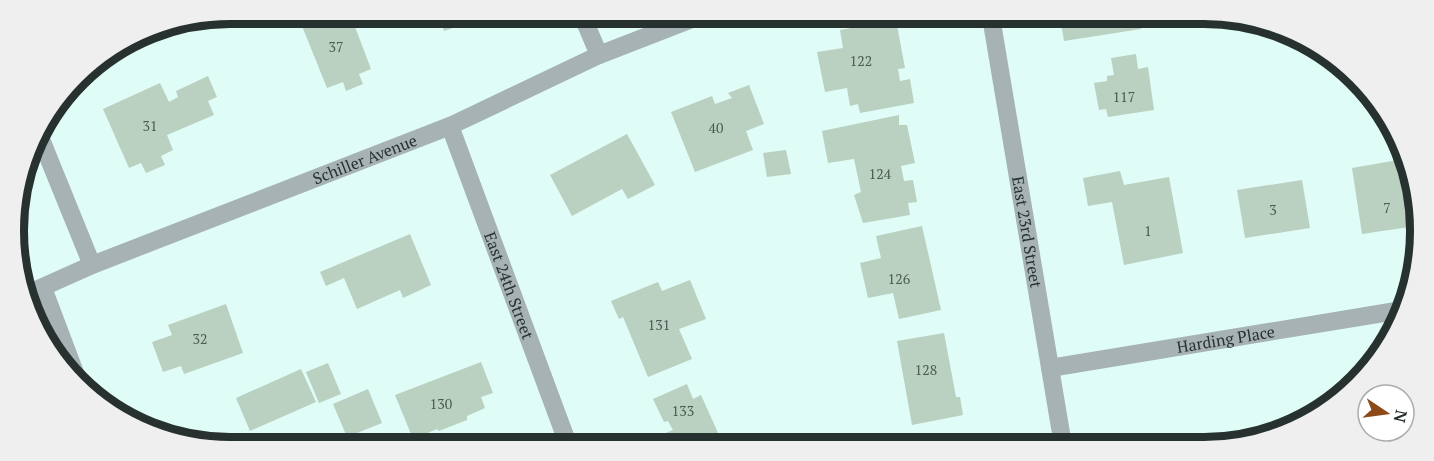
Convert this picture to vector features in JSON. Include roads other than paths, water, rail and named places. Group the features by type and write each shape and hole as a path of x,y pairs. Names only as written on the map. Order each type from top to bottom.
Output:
{"street":[{"path":"586,24 599,55"},
{"name":"Schiller Avenue","path":"34,292 93,265 450,126 599,55 679,24"},
{"name":"East 23rd Street","path":"992,24 1062,437"},
{"name":"East 24th Street","path":"450,126 565,437"},
{"path":"43,145 93,265"},
{"path":"43,288 71,361"},
{"name":"Harding Place","path":"1050,368 1393,311"}]}
